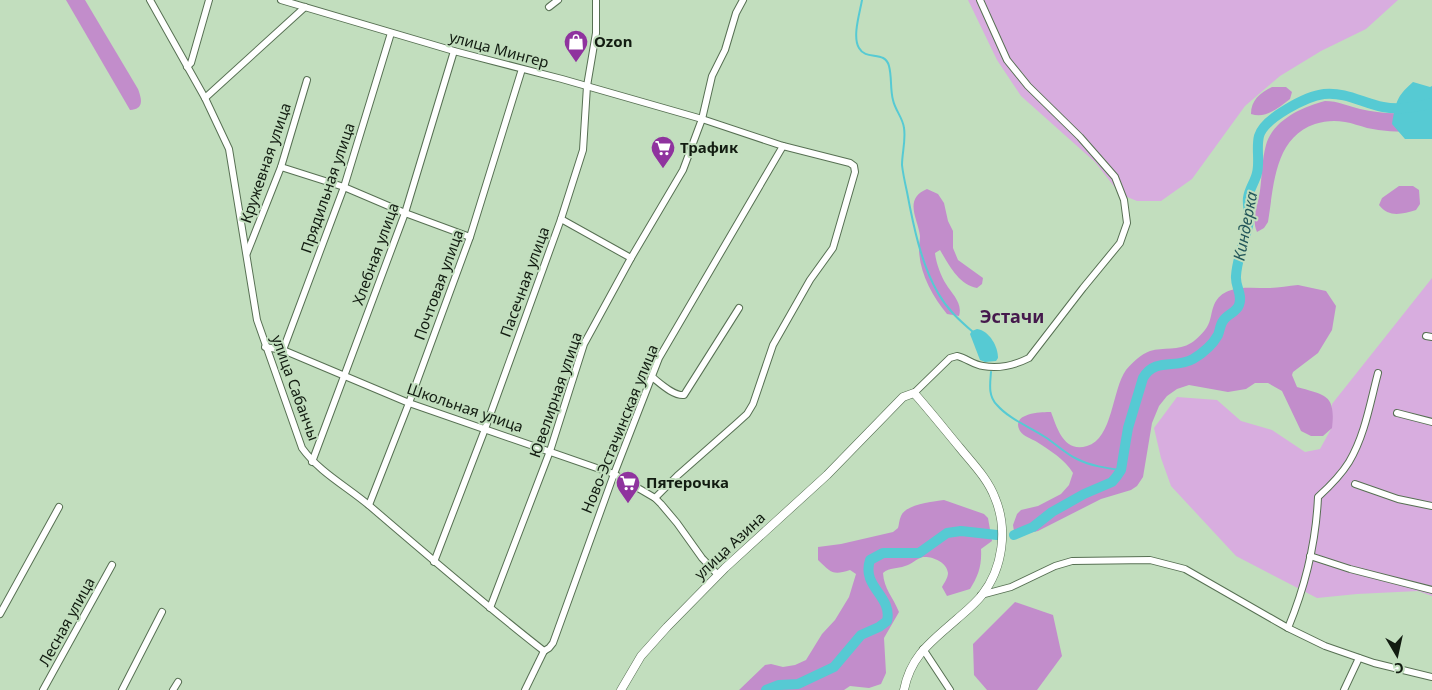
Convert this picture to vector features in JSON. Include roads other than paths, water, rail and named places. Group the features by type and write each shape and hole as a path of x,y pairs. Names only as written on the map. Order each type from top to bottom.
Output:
{"street":[{"name":"улица Сабанчы","path":"150,0 205,98 229,149 256,320 302,448 312,462 369,505 434,562 544,651"},
{"path":"187,67 191,63 209,0"},
{"name":"улица Мингер","path":"281,0 454,51 702,119 783,146 850,162 854,166 855,172 833,248 810,280 773,345 753,404 736,424 655,498"},
{"path":"549,7 558,0"},
{"name":"Пасечная улица","path":"434,562 485,429 561,219 583,150 587,86 596,33 596,0"},
{"name":"Ювелирная улица","path":"490,608 550,451 584,344 631,258 683,170 702,119 712,76 725,50 742,0"},
{"path":"904,690 909,673 922,649 982,595 992,579 998,565 1001,550 1002,526 995,497 982,474 914,393 950,358 957,356 982,366 1005,366 1018,364 1029,358 1083,288 1114,252 1128,223 1124,200 1115,177 1080,137 1028,86 1007,60 980,0"},
{"path":"205,98 305,7"},
{"name":"Прядильная улица","path":"283,350 344,187 391,32"},
{"name":"Хлебная улица","path":"312,462 405,213 454,51"},
{"name":"Почтовая улица","path":"369,505 470,237 522,69"},
{"name":"Кружевная улица","path":"247,254 281,167 307,80"},
{"name":"Ново-Эстачинская улица","path":"544,651 550,648 553,643 614,474 659,358 783,146"},
{"path":"281,167 344,187 405,213 470,237"},
{"path":"561,219 631,258"},
{"path":"652,377 674,393 680,396 684,395 739,308"},
{"name":"Школьная улица","path":"265,347 283,350 409,403 614,474 655,498 677,522 702,558 718,575"},
{"path":"1288,628 1298,601 1310,556 1318,497 1331,485 1348,464 1357,447 1378,373"},
{"name":"улица Азина","path":"621,690 641,656 718,575 827,475 903,397 914,393"},
{"path":"1397,412 1432,422"},
{"path":"1355,484 1398,499 1432,506"},
{"path":"0,614 59,507"},
{"path":"1310,556 1350,569 1432,590"},
{"path":"982,595 1012,587 1055,566 1072,561 1150,560 1186,569 1288,628 1325,646 1359,658 1432,677"},
{"name":"Лесная улица","path":"43,690 112,565"},
{"path":"122,690 162,612"},
{"path":"922,649 950,690"},
{"path":"525,690 544,651"},
{"path":"1344,690 1359,658"},
{"path":"173,690 178,682"}],"water":[{"path":"1413,82 1432,86 1432,139 1405,139 1392,124 1398,100"},
{"path":"977,329 986,333 995,345 998,354 996,361 985,362 980,360 970,334"}],"waterway":[{"path":"862,0 856,31 857,43 862,52 884,58 889,66 893,100 904,128 903,175 922,257 932,282 945,304 973,332"},
{"name":"Киндерка","path":"1014,535 1033,527 1052,512 1084,494 1112,482 1121,470 1128,428 1143,378 1153,368 1160,365 1186,362 1200,354 1211,345 1225,319 1238,308 1240,297 1236,276 1249,221 1248,198 1258,168 1259,136 1269,122 1297,103 1324,94 1354,98 1389,108 1408,108 1432,103"},
{"path":"991,372 990,390 992,398 1007,414 1077,459 1093,465 1121,470"},
{"name":"Киндерка","path":"766,690 779,685 798,684 834,667 861,635 887,621 888,612 886,605 870,577 868,569 870,560 883,553 919,553 947,533 961,531 997,535"}],"place":[{"name":"Ozon","path":"576,63"},
{"name":"Трафик","path":"663,169"},
{"name":"Пятерочка","path":"628,504"}],"district":[{"name":"Эстачи","path":"1012,317"}]}
